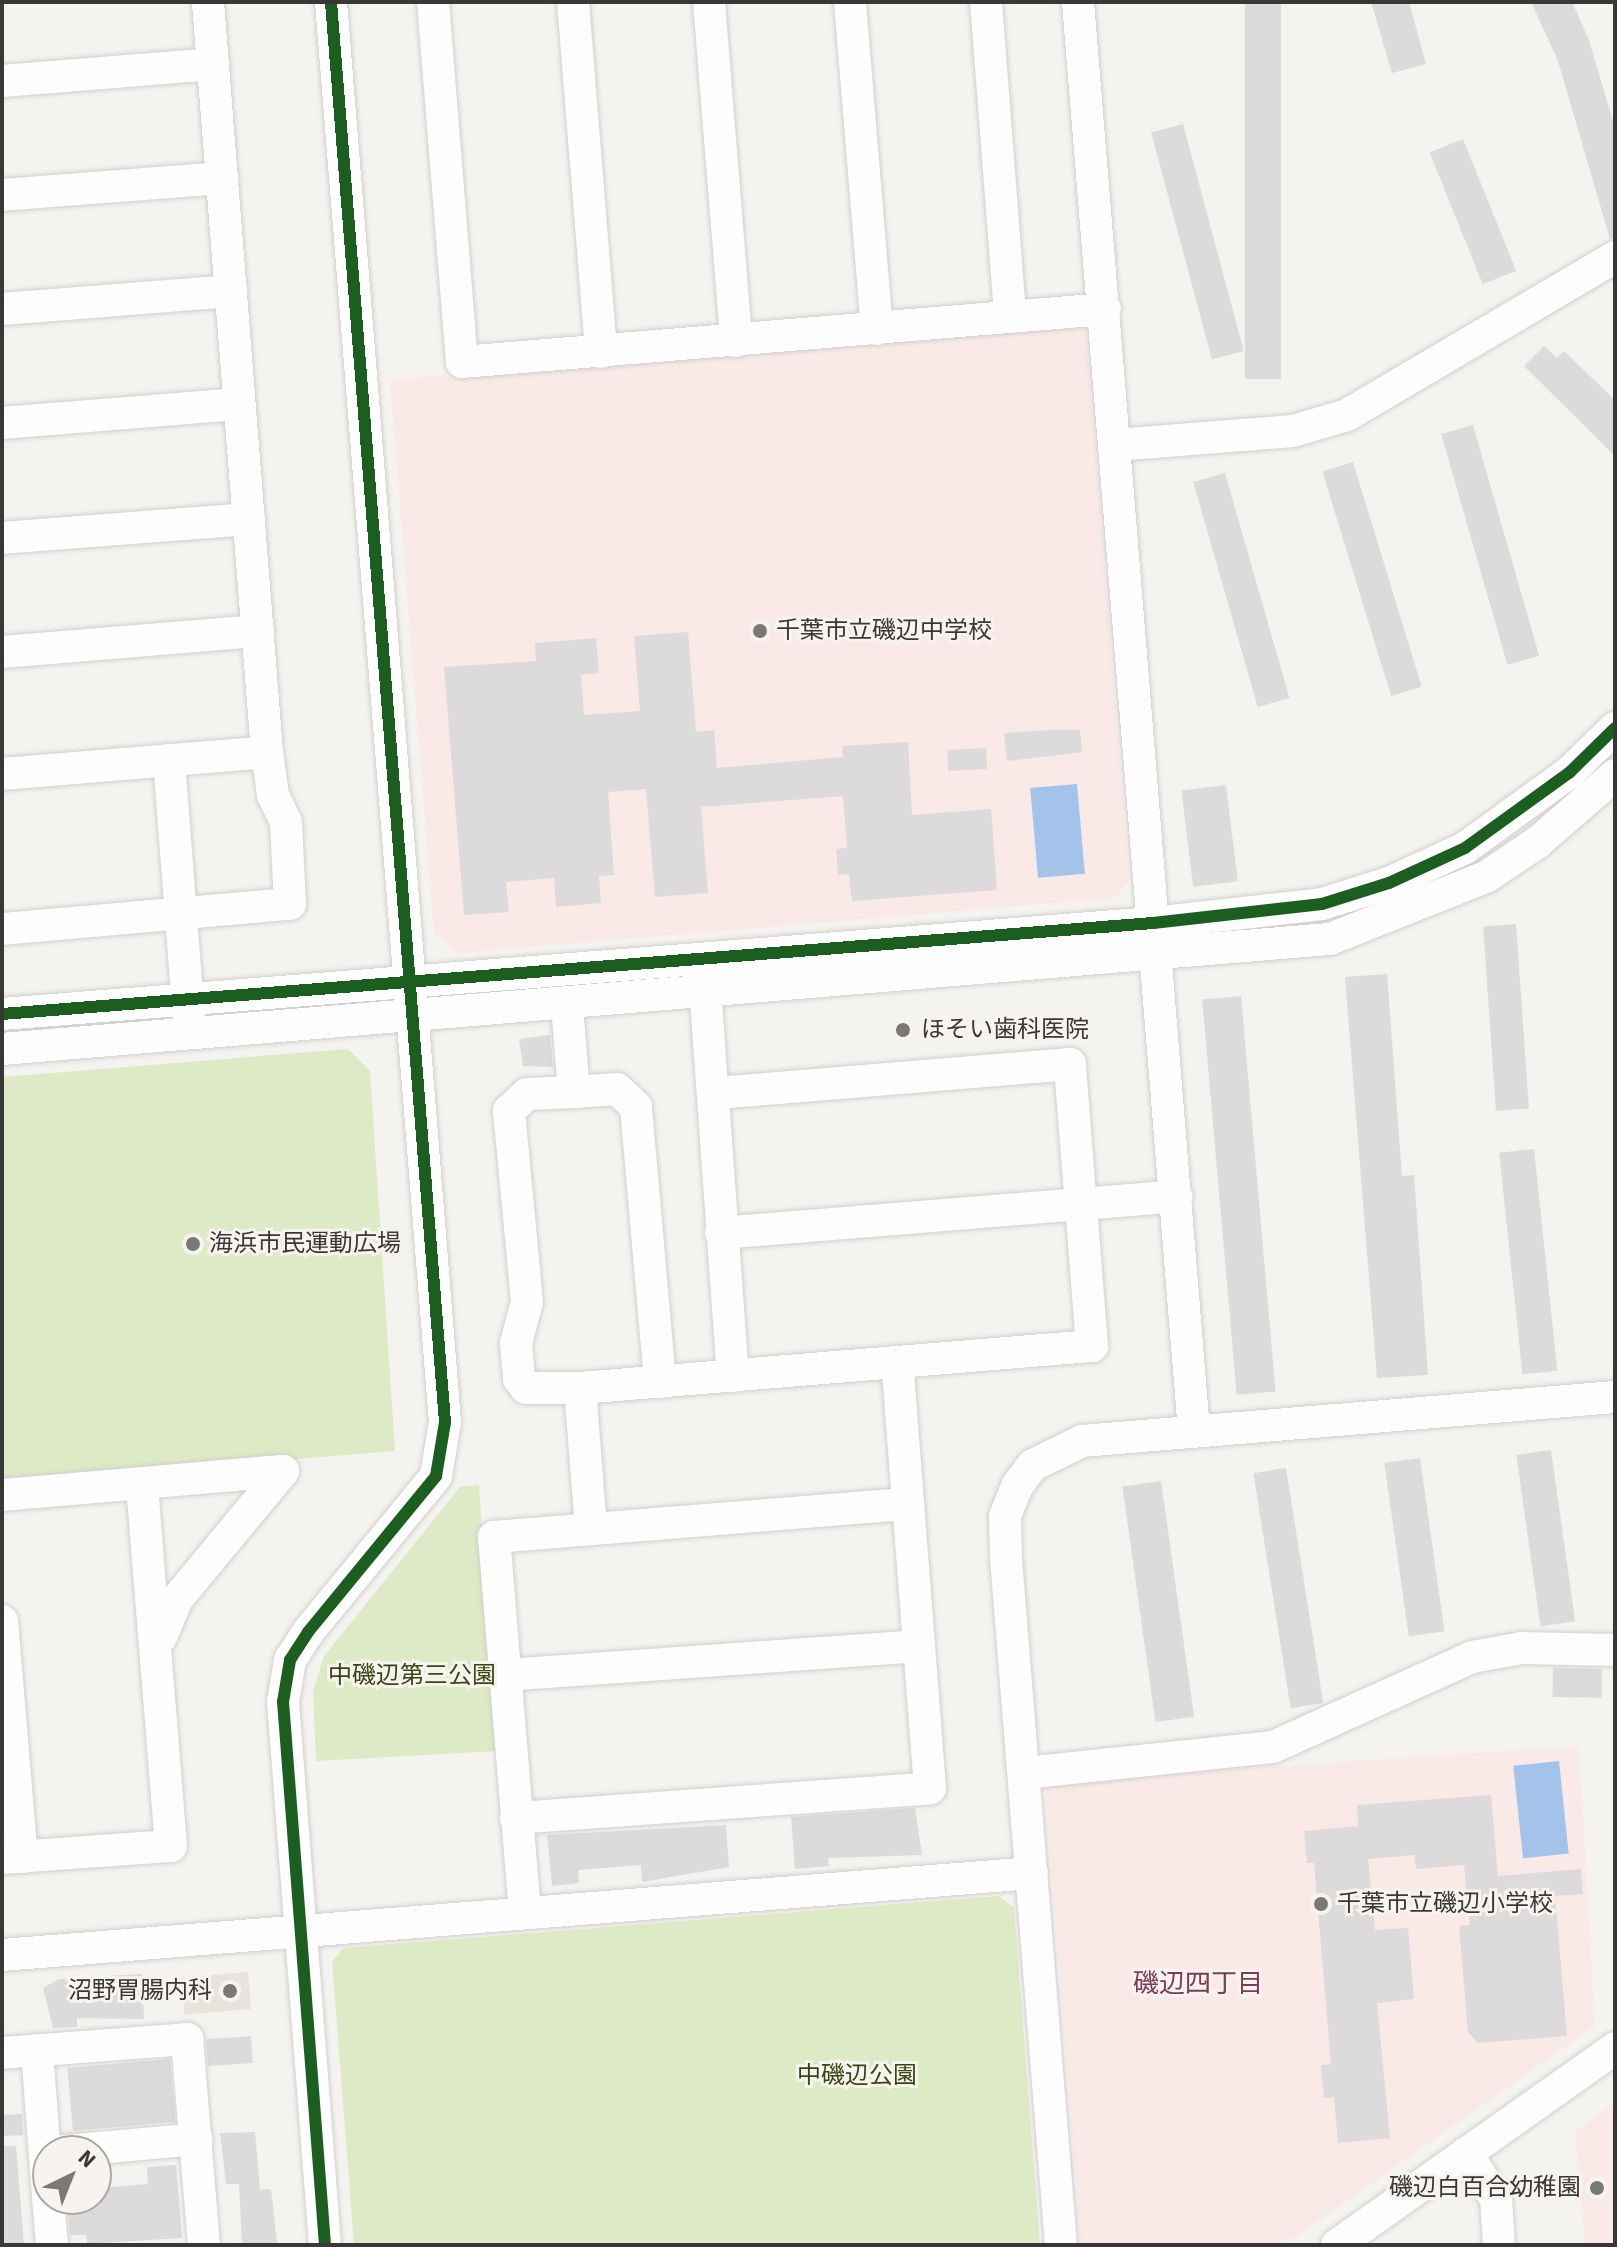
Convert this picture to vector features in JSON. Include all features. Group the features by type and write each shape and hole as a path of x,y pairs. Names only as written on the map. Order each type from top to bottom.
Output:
{"street":[{"path":"2,929 290,904 286,822 273,795 267,752 208,2"},
{"path":"325,2245 283,1702 290,1660 426,1492 442,1455 445,1422 409,1019 331,2"},
{"path":"433,2 462,362 996,321 1010,314 1105,309"},
{"path":"573,2 601,352"},
{"path":"709,2 736,341"},
{"path":"850,2 877,329"},
{"path":"986,2 1010,314"},
{"path":"1078,2 1194,1431"},
{"path":"2,81 213,64"},
{"path":"2,195 222,178"},
{"path":"1115,445 1293,431 1347,415 1615,257"},
{"path":"2,309 231,291"},
{"path":"2,423 239,404"},
{"path":"2,538 249,519"},
{"path":"2,652 258,631"},
{"path":"2,1014 1153,923 1322,904 1389,883 1465,848 1517,815 1615,728"},
{"path":"2,774 267,752"},
{"path":"169,760 190,1034"},
{"path":"2,1049 409,1019 1156,957 1330,939 1402,915 1486,877 1538,842 1615,775"},
{"path":"703,958 733,1376"},
{"path":"567,1005 574,1092"},
{"path":"660,1382 636,1107 617,1089 517,1099 509,1122 527,1302 516,1343 519,1379 536,1392 897,1363 1092,1346 1070,1064 714,1093"},
{"path":"721,1233 1176,1196"},
{"path":"516,1818 930,1788 897,1363"},
{"path":"580,1388 591,1528"},
{"path":"1061,2245 1006,1559 1005,1516 1017,1486 1033,1465 1082,1441 1615,1397"},
{"path":"2,1495 283,1471 177,1599 159,1639"},
{"path":"2,1621 12,1858 171,1846 159,1639 142,1484"},
{"path":"525,1913 494,1537 908,1504"},
{"path":"505,1675 919,1646"},
{"path":"1025,1773 1273,1747 1472,1657 1522,1648 1615,1650"},
{"path":"2,1955 1032,1873"},
{"path":"2,2053 187,2039 204,2245"},
{"path":"1337,2245 1615,2048"},
{"path":"37,2050 50,2135"},
{"path":"112,2147 196,2139"},
{"path":"1466,2153 1496,2199 1499,2245"},
{"path":"50,2215 52,2245"}],"shaded area":[{"name":"千葉市立磯辺中学校","path":"1078,324 1086,332 1129,881 1115,898 456,953 434,933 390,380"},
{"name":"千葉市立磯辺小学校","path":"1579,1746 1595,2026 1296,2237 1274,2245 1081,2245 1045,1782"},
{"path":"248,1972 251,2009 184,2015 181,1978"},
{"name":"磯辺白百合幼稚園","path":"1615,2102 1615,2245 1585,2245 1575,2131"}],"green space":[{"name":"海浜市民運動広場","path":"348,1049 370,1071 395,1451 2,1483 2,1077"},
{"name":"中磯辺第三公園","path":"479,1485 497,1751 316,1761 313,1691 324,1656 460,1487"},
{"name":"中磯辺公園","path":"999,1896 1014,1908 1040,2245 354,2245 332,1961 344,1948"}],"water":[{"path":"1077,784 1085,874 1038,878 1030,788"},
{"path":"1559,1761 1569,1853 1523,1858 1513,1766"}],"building":[{"path":"1245,2 1281,2 1281,379 1245,379"},
{"path":"1371,2 1409,2 1426,64 1392,73"},
{"path":"1531,2 1572,2 1589,40 1615,128 1615,238 1610,239 1558,61"},
{"path":"1183,124 1244,351 1212,360 1151,133"},
{"path":"1463,139 1516,271 1483,284 1430,152"},
{"path":"1544,346 1557,358 1564,351 1615,400 1615,456 1524,366"},
{"path":"1473,425 1539,656 1507,665 1441,434"},
{"path":"1353,462 1422,687 1391,696 1322,471"},
{"path":"1225,473 1289,698 1258,707 1193,482"},
{"path":"688,632 696,732 714,730 717,768 843,757 842,746 908,742 912,815 991,809 997,890 852,901 849,874 838,875 836,849 847,848 843,796 701,807 708,893 655,897 646,789 608,792 614,875 599,876 601,903 556,907 554,878 506,882 509,912 464,915 444,667 536,661 535,643 596,638 599,673 581,675 584,715 640,711 634,636"},
{"path":"1080,730 1082,752 1007,761 1004,733"},
{"path":"986,748 987,769 948,771 947,750"},
{"path":"1226,785 1238,881 1193,887 1181,790"},
{"path":"1516,924 1529,1109 1496,1111 1483,926"},
{"path":"1387,974 1402,1176 1414,1175 1428,1375 1377,1378 1345,977"},
{"path":"1241,996 1276,1391 1237,1395 1202,999"},
{"path":"550,1035 553,1067 523,1066 519,1039"},
{"path":"1534,1149 1557,1371 1523,1374 1499,1153"},
{"path":"1551,1450 1575,1621 1540,1626 1516,1455"},
{"path":"1420,1458 1444,1631 1409,1636 1384,1463"},
{"path":"1286,1468 1323,1703 1291,1708 1253,1473"},
{"path":"1161,1481 1194,1717 1156,1722 1122,1486"},
{"path":"1553,1668 1602,1669 1601,1698 1552,1697"},
{"path":"1491,1795 1498,1876 1581,1869 1583,1894 1555,1896 1567,2036 1478,2043 1468,2032 1459,1926 1470,1925 1464,1865 1416,1869 1414,1855 1368,1859 1375,1930 1408,1928 1414,1999 1377,2003 1390,2138 1338,2143 1334,2097 1324,2098 1321,2065 1331,2064 1314,1863 1307,1863 1304,1831 1358,1826 1357,1805"},
{"path":"915,1808 922,1855 828,1858 829,1866 795,1869 791,1817"},
{"path":"726,1825 729,1867 642,1882 641,1865 578,1870 579,1883 552,1886 547,1835"},
{"path":"142,1974 144,2019 77,2018 77,2027 53,2028 43,1988 59,1979"},
{"path":"251,2036 253,2063 208,2066 206,2039"},
{"path":"170,2059 175,2122 73,2131 67,2068"},
{"path":"22,2114 23,2135 3,2136 2,2115"},
{"path":"255,2132 260,2190 271,2189 277,2243 242,2245 239,2184 226,2184 220,2133"},
{"path":"2,2146 16,2146 24,2245 2,2245"},
{"path":"176,2165 182,2238 87,2244 86,2235 70,2235 68,2215 112,2215 112,2187 148,2184 147,2167"}],"cycle path":[{"path":"325,2245 283,1702 290,1660 308,1632 436,1476 445,1422 331,2"},
{"path":"2,1014 1153,923 1322,904 1389,883 1465,848 1570,772 1615,728"}],"place":[{"name":"千葉市立磯辺中学校","path":"760,631"},
{"name":"ほそい歯科医院","path":"903,1030"},
{"name":"海浜市民運動広場","path":"193,1244"},
{"name":"千葉市立磯辺小学校","path":"1321,1904"},
{"name":"沼野胃腸内科","path":"230,1991"},
{"name":"磯辺白百合幼稚園","path":"1597,2188"}],"district":[{"name":"磯辺四丁目","path":"1198,1984"}]}
